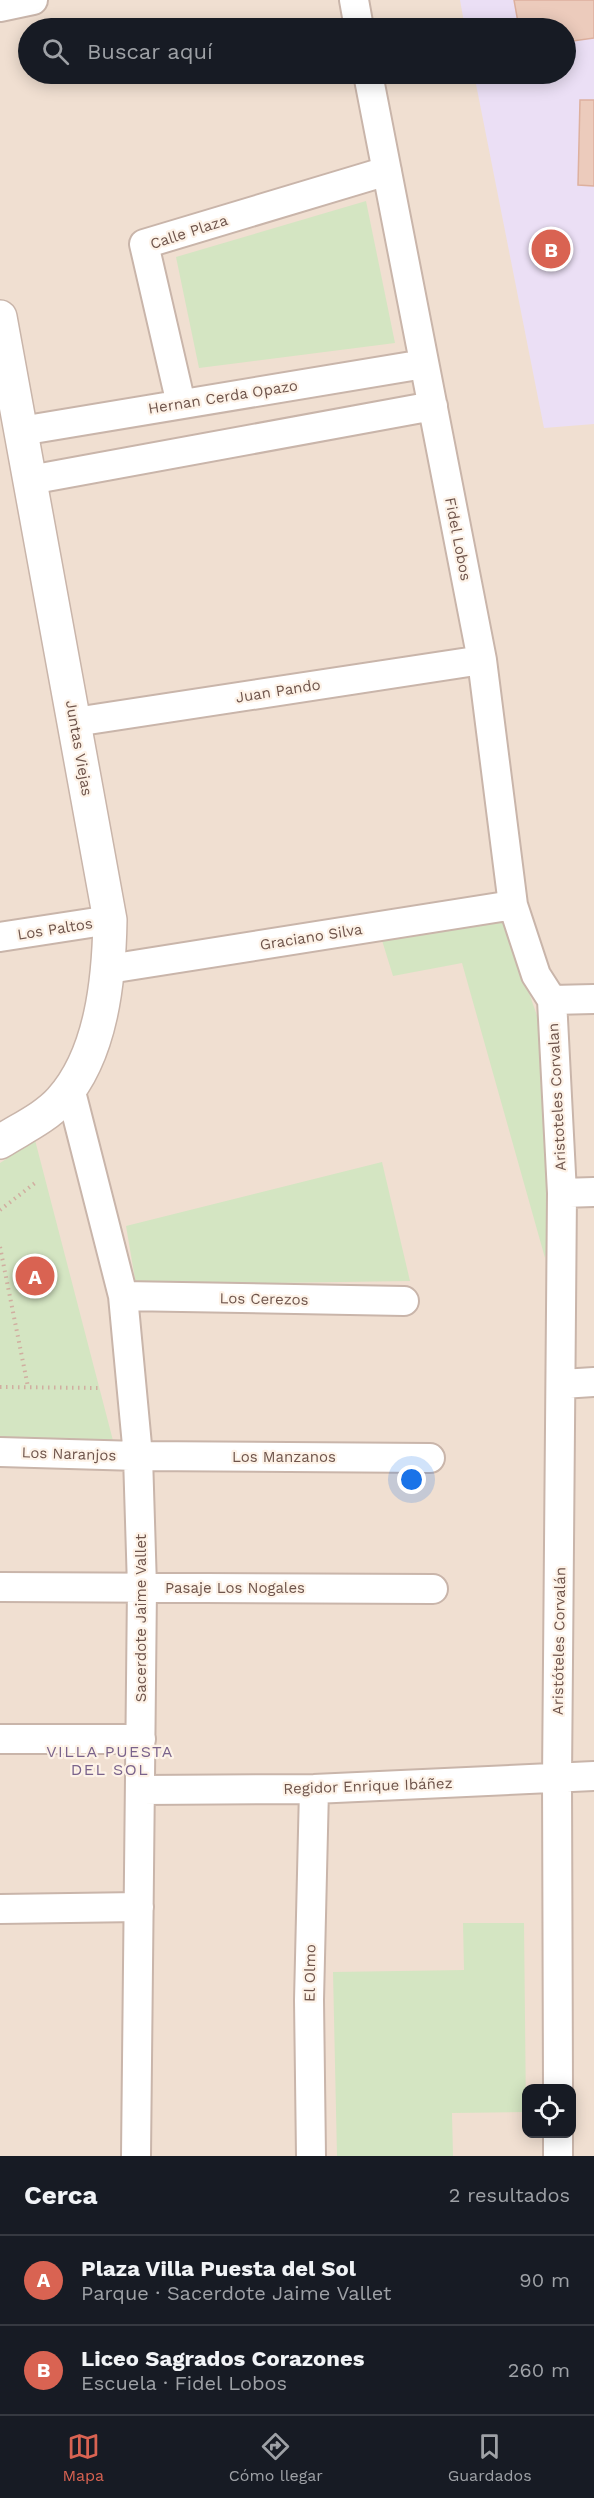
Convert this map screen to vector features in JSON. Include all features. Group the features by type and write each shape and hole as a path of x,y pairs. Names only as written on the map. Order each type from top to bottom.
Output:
{"street":[{"path":"0,7 33,0"},
{"path":"354,0 357,18"},
{"name":"Fidel Lobos","path":"370,84 482,660 513,905 536,975 552,1000"},
{"name":"Calle Plaza","path":"181,404 144,244 387,171"},
{"name":"Juntas Viejas","path":"0,317 110,920 109,969 94,1033 70,1088 46,1113 0,1142"},
{"name":"Hernan Cerda Opazo","path":"21,431 424,364"},
{"path":"30,480 433,406"},
{"name":"Juan Pando","path":"75,722 482,660"},
{"name":"Graciano Silva","path":"109,969 513,905"},
{"name":"Los Paltos","path":"0,937 110,920"},
{"path":"552,1000 594,999"},
{"name":"Aristoteles Corvalan","path":"552,1000 562,1193"},
{"name":"Sacerdote Jaime Vallet","path":"70,1088 123,1296 138,1456 142,1587 142,1790 136,2156"},
{"path":"562,1193 594,1192"},
{"name":"Aristóteles Corvalán","path":"558,2084 557,1779 562,1193"},
{"name":"Los Cerezos","path":"123,1296 404,1301"},
{"path":"562,1384 594,1382"},
{"name":"Los Naranjos","path":"0,1452 138,1456"},
{"name":"Los Manzanos","path":"138,1456 430,1458"},
{"name":"Pasaje Los Nogales","path":"0,1587 433,1589"},
{"path":"0,1739 141,1738"},
{"name":"Regidor Enrique Ibáñez","path":"142,1790 314,1790 594,1776"},
{"name":"El Olmo","path":"311,2156 309,2000 314,1790"},
{"path":"0,1909 139,1907"},
{"path":"558,2138 558,2156"}],"path":[{"path":"0,1210 34,1184"},
{"path":"0,1246 28,1387"},
{"path":"0,1387 100,1388"}],"shaded area":[{"path":"0,0 594,0 594,2156 0,2156"},
{"path":"460,0 594,0 594,424 544,428 476,84 576,84 576,18 463,18"}],"green space":[{"path":"366,201 395,343 199,368 176,257"},
{"path":"503,919 540,1024 551,1224 545,1258 462,963 393,976 380,934"},
{"path":"35,1140 117,1456 0,1451 0,1163"},
{"path":"382,1162 410,1281 136,1285 126,1226"},
{"path":"463,1923 524,1923 526,2084 522,2084 522,2112 452,2113 453,2156 337,2156 333,1972 464,1970"}],"building":[{"path":"514,0 594,0 594,38 576,41 576,18 517,18"},
{"path":"580,100 594,100 594,186 578,185"}],"place":[{"name":"Liceo Sagrados Corazones","path":"551,249"},
{"name":"Plaza Villa Puesta del Sol","path":"35,1276"}],"district":[{"name":"VILLA PUESTA DEL SOL","path":"110,1760"}]}
